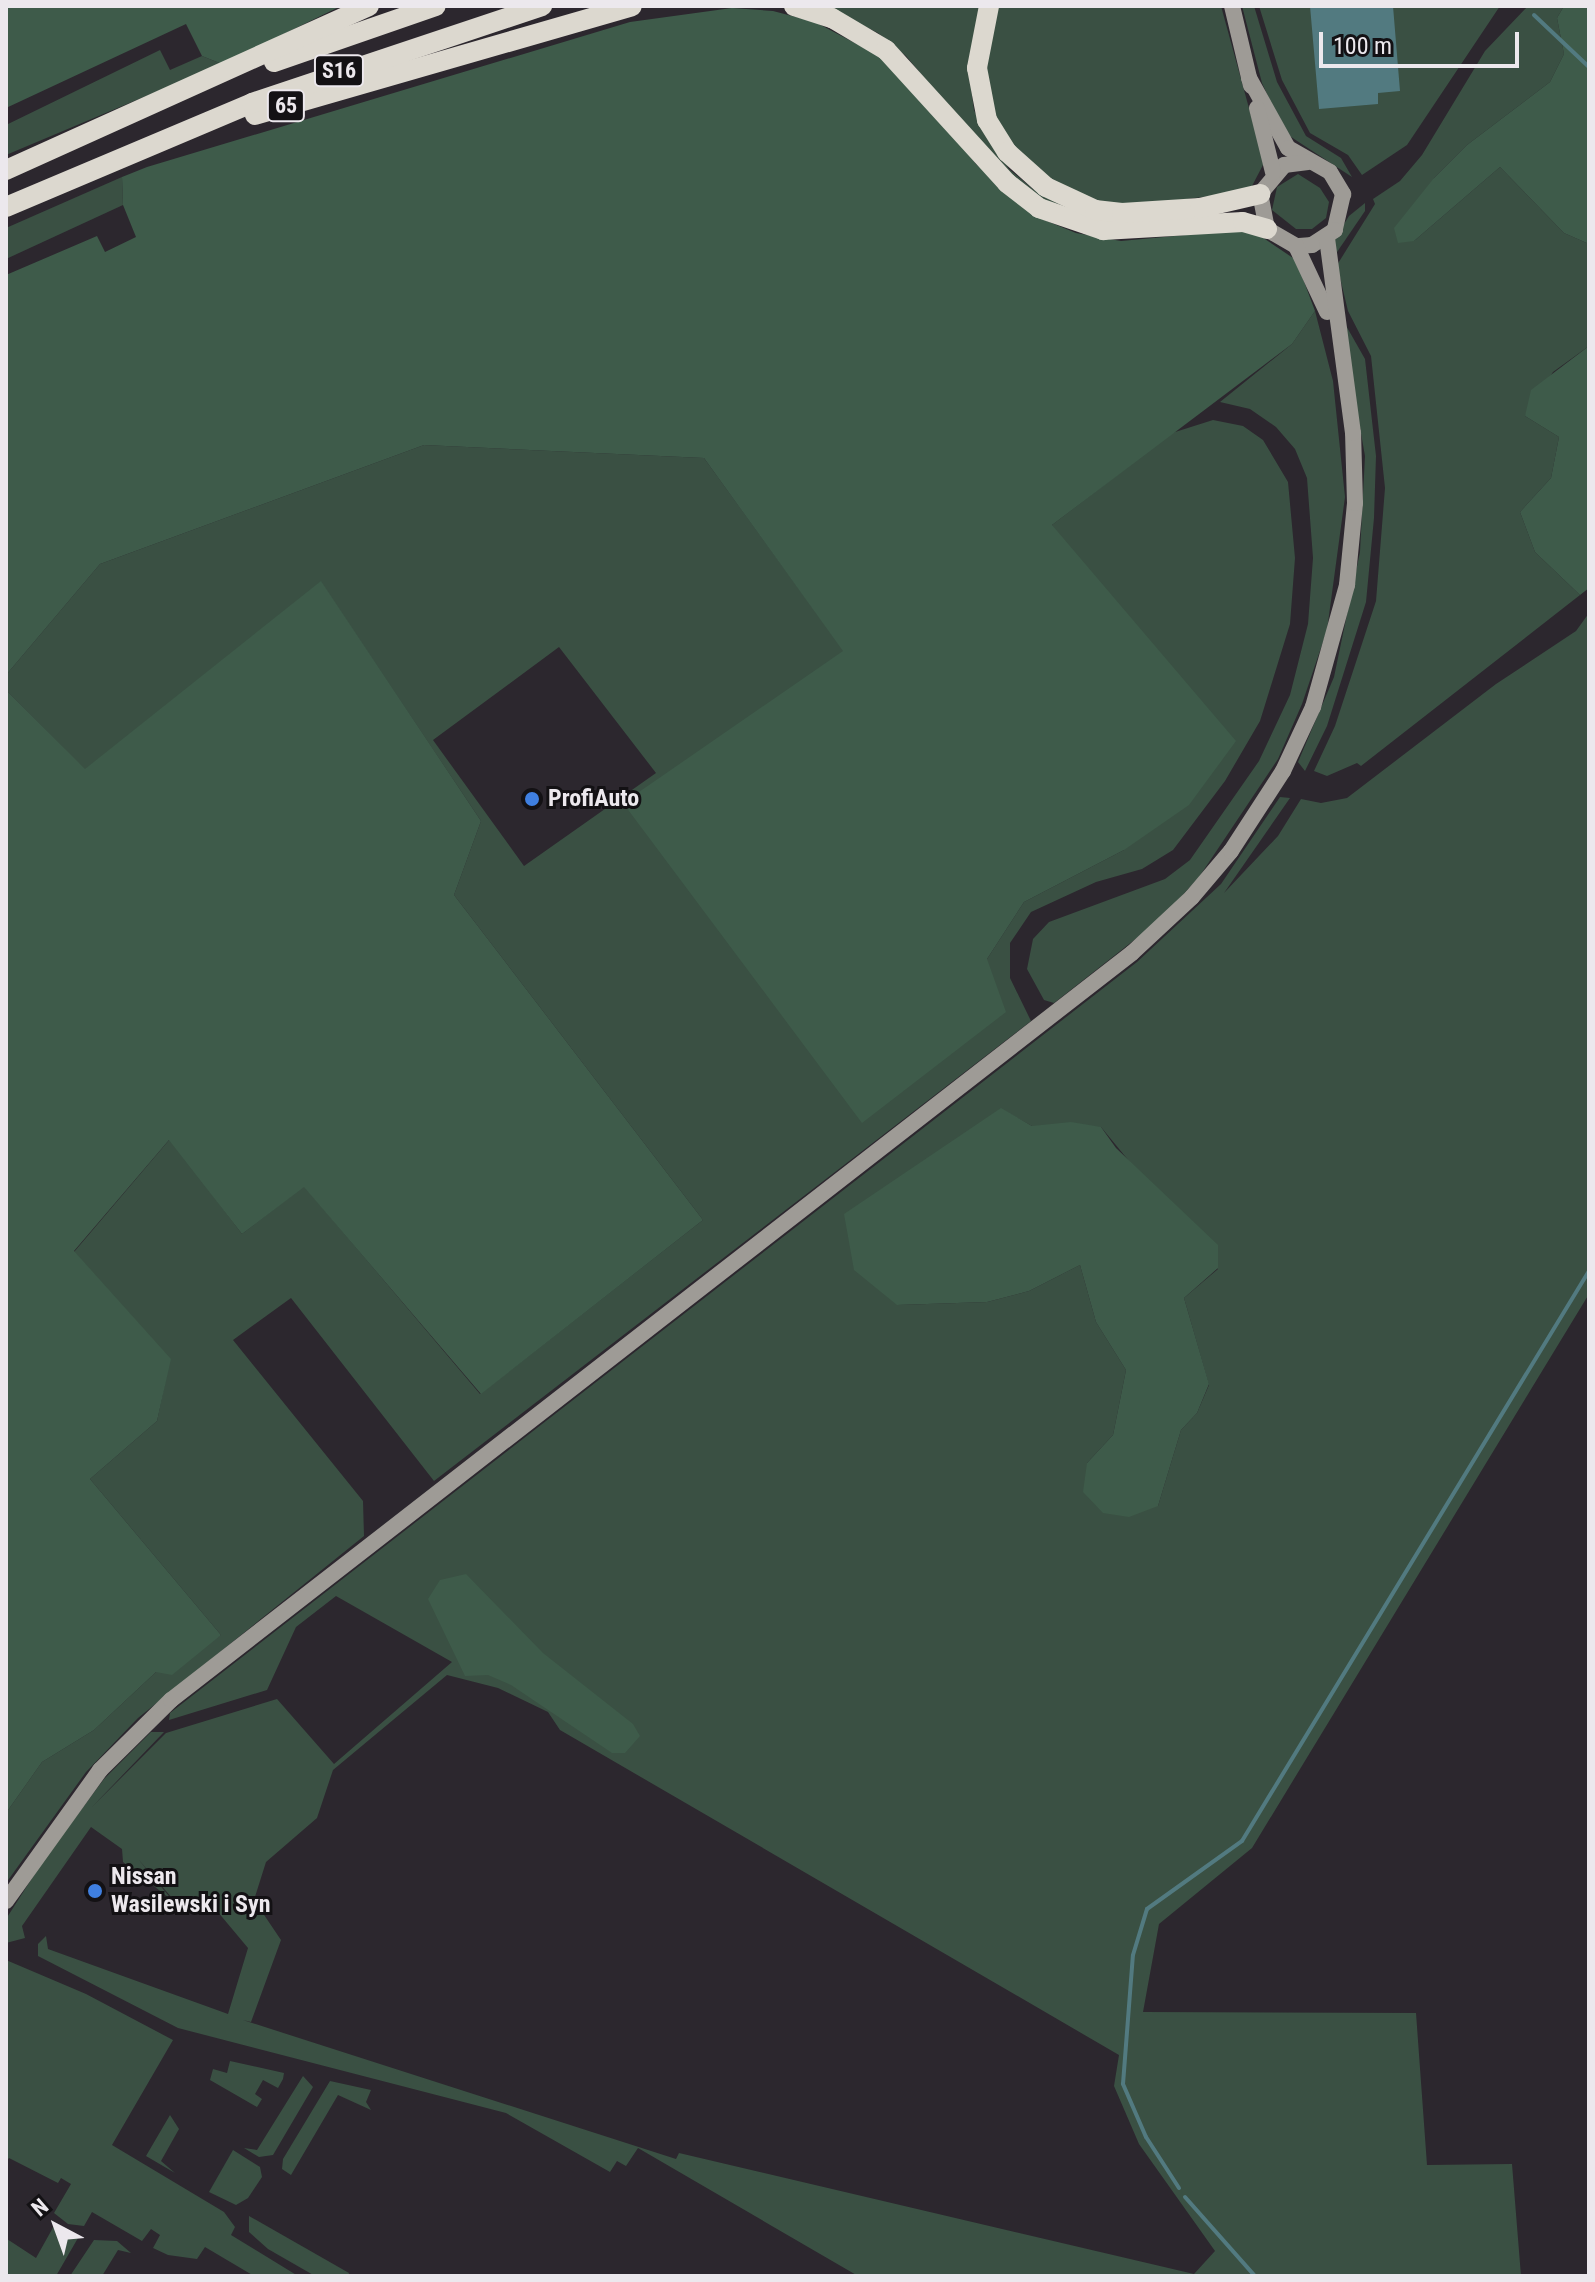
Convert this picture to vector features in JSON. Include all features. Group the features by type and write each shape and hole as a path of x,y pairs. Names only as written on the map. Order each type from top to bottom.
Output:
{"highway":[{"name":"S16","path":"6,170 147,110 369,6"},
{"name":"S16","path":"147,110 436,6"},
{"name":"S16","path":"6,207 139,148 324,76 542,6"},
{"name":"65","path":"139,148 632,6"},
{"path":"794,6 832,18 886,50 1007,183 1050,213 1103,230 1243,222 1267,229"},
{"path":"989,6 977,68 987,120 1007,152 1046,187 1095,210 1122,213 1200,208 1260,194"}],"main road":[{"path":"1232,6 1273,172"},
{"path":"1249,78 1288,148 1330,172 1343,194 1341,219 1327,238 1296,246"},
{"path":"1308,162 1273,172 1260,194 1267,229 1296,246 1319,288 1339,347"},
{"path":"6,1901 100,1770 180,1692 1132,953 1192,897 1231,851 1283,771 1313,707 1334,643 1347,585 1355,503 1353,433 1339,347 1327,238"}],"green space":[{"path":"6,6 341,6 222,64 202,56 186,24 6,108"},
{"path":"824,6 980,6 968,65 974,110 982,128 1009,169 1033,189 1088,220 1030,193 982,147 906,56 878,33"},
{"path":"997,6 1221,6 1264,163 1252,186 1235,193 1138,205 1096,202 1060,188 1013,149 993,114 985,78"},
{"path":"1242,6 1254,6 1277,82 1306,136 1341,158 1352,177 1285,133 1262,83"},
{"path":"1259,6 1500,6 1407,145 1362,175 1348,155 1310,133 1282,80"},
{"path":"1528,6 1564,6 1557,18 1564,54 1550,82 1467,145 1434,178 1414,241 1500,167 1564,233 1589,244 1589,346 1553,372 1525,416 1559,437 1551,478 1520,512 1535,552 1580,595 1361,766 1357,763 1327,776 1314,771 1335,726 1376,601 1385,488 1371,356 1348,311 1337,265 1375,204 1373,199 1400,181 1422,155 1485,51"},
{"path":"1564,6 1589,6 1589,244 1564,233 1500,167 1414,241 1398,243 1394,228 1434,178 1467,145 1550,82 1564,54 1557,18"},
{"path":"732,8 773,11 815,22 885,59 922,95 976,164 1037,217 1076,233 1121,241 1250,229 1296,260 1315,311 1292,344 1052,525 1236,741 1189,805 1124,850 1024,902 987,959 1006,1012 862,1123 623,803 843,651 704,458 424,445 100,564 6,675 6,275 97,236 105,252 136,237 123,205 122,177 147,167 630,22"},
{"path":"160,50 170,70 202,56 222,64 6,155 6,125"},
{"path":"1298,174 1320,188 1329,202 1326,218 1312,229 1296,229 1272,210 1277,187"},
{"path":"122,177 123,205 6,259 6,228"},
{"path":"1365,203 1365,211 1335,255 1334,240 1349,216"},
{"path":"1315,311 1333,381 1345,497 1327,630 1302,704 1278,759 1199,877 1161,919 1054,1003 1044,1000 1027,969 1033,939 1049,922 1165,879 1190,860 1259,761 1290,695 1308,624 1313,558 1307,478 1295,449 1276,427 1250,409 1220,402 1292,344"},
{"path":"1340,315 1365,359 1376,456 1374,518 1366,602 1327,726 1305,771 1298,762 1334,677 1360,552 1365,456"},
{"path":"1589,346 1589,588 1580,595 1535,552 1520,512 1551,478 1559,437 1525,416 1531,390"},
{"path":"1213,420 1243,426 1263,440 1288,482 1295,558 1290,624 1260,721 1225,781 1173,850 1142,869 1096,882 1031,912 1010,943 1010,978 1031,1021 434,1481 291,1298 233,1340 363,1501 364,1536 138,1718 86,1772 6,1883 6,1813 42,1762 94,1730 156,1672 221,1635 90,1479 157,1421 170,1359 74,1252 170,1139 242,1234 304,1186 480,1394 703,1220 454,895 481,821 321,582 85,770 6,690 6,675 100,564 424,445 704,458 844,651 987,959 1024,902 1124,850 1052,525 1172,433","holes":["559,647 656,773 524,866 433,740"]},
{"path":"321,581 481,821 454,895 703,1220 481,1394 304,1187 242,1234 169,1140 74,1251 171,1359 157,1421 90,1479 221,1635 172,1675 156,1672 94,1730 42,1762 6,1813 6,690 85,769"},
{"path":"1589,613 1589,1294 1252,1848 1159,1924 1143,2012 1416,2013 1427,2165 1512,2164 1521,2276 858,2276 638,2148 626,2166 617,2161 610,2172 506,2113 178,2028 38,1956 38,1944 46,1936 48,1949 228,2014 248,1948 207,1899 187,1915 138,1859 173,1901 123,1862 122,1849 91,1827 22,1926 25,1938 6,1943 6,1919 43,1861 104,1779 151,1732 164,1732 92,1807 166,1733 277,1699 334,1764 452,1662 336,1596 296,1627 267,1690 169,1720 170,1713 1137,962 1221,884 1280,797 1290,798 1224,893 1278,836 1301,799 1321,803 1347,798 1496,684 1576,631","holes":["1001,1109 1032,1126 1101,1127 1218,1269 1184,1298 1209,1385 1197,1413 1181,1430 1158,1506 1087,1463 1113,1435 1126,1370 1096,1322 1080,1265 1029,1291 987,1302 897,1305 936,1154","447,1675 498,1688 548,1712 560,1730 1119,2055 1114,2086 1139,2144 1215,2251 1194,2274 679,2153 676,2159 243,2020 251,2022 281,1940 254,1900 266,1862 317,1818 333,1770"]},
{"path":"1001,1108 1032,1126 1071,1122 1101,1127 1116,1148 1218,1245 1218,1268 1184,1298 1209,1384 1197,1413 1181,1430 1158,1506 1129,1517 1103,1513 1083,1492 1087,1463 1113,1435 1126,1370 1096,1322 1080,1265 1029,1291 987,1302 897,1305 854,1270 844,1214"},
{"path":"466,1574 543,1653 633,1724 640,1736 625,1753 612,1753 511,1685 488,1675 465,1676 428,1599 440,1580"},
{"path":"6,1960 86,1994 173,2040 112,2145 224,2212 235,2227 231,2235 298,2276 254,2276 205,2247 197,2259 168,2255 153,2248 160,2235 151,2229 142,2241 92,2212 84,2226 68,2224 54,2213 71,2184 61,2178 58,2183 9,2158 6,2162"},
{"path":"230,2061 284,2073 283,2079 278,2088 263,2080 255,2094 262,2099 257,2107 210,2080 213,2069 227,2073"},
{"path":"303,2076 313,2087 273,2155 259,2157 244,2148 257,2150"},
{"path":"330,2081 371,2090 366,2102 371,2110 338,2095 291,2175 282,2169 283,2159"},
{"path":"170,2115 179,2129 161,2161 175,2173 146,2156"},
{"path":"233,2150 260,2167 262,2177 248,2198 236,2205 209,2192"},
{"path":"249,2216 349,2273 348,2276 315,2276 268,2249 249,2232"},
{"path":"55,2224 78,2238 56,2276 6,2276 7,2239 36,2258"},
{"path":"94,2240 117,2241 131,2253 118,2250 102,2276 70,2276"}],"water":[{"path":"1310,6 1393,6 1400,91 1378,93 1378,104 1319,109"}],"waterway":[{"path":"1534,15 1589,67"},
{"path":"1179,2188 1146,2137 1123,2084 1133,1955 1147,1909 1242,1841 1589,1271"},
{"path":"1185,2197 1255,2276"}],"place":[{"name":"ProfiAuto","path":"532,799"},
{"name":"Nissan Wasilewski i Syn","path":"95,1891"}]}
